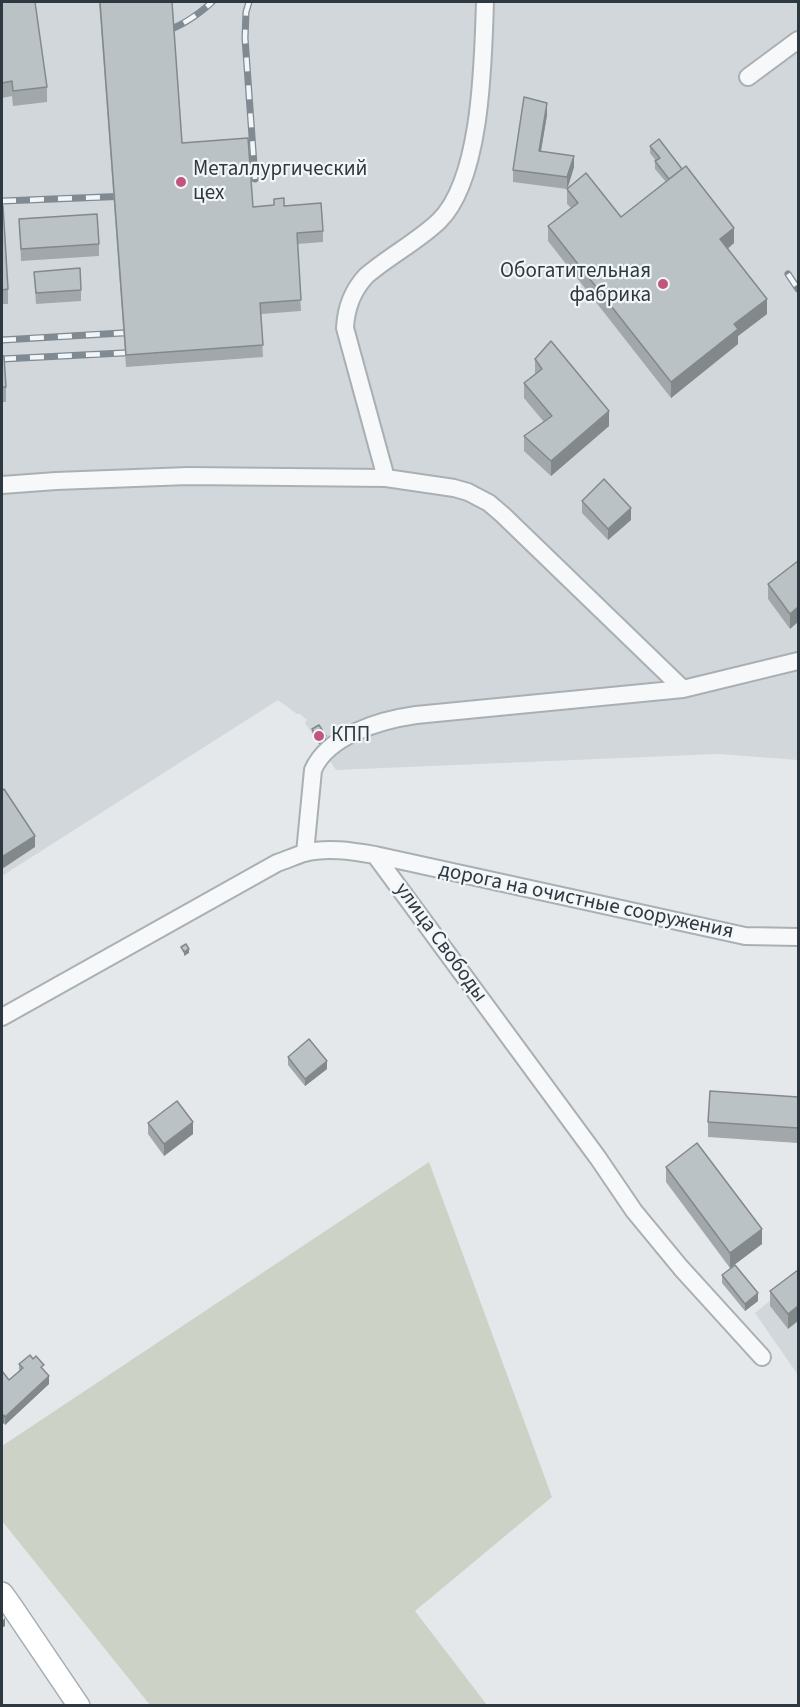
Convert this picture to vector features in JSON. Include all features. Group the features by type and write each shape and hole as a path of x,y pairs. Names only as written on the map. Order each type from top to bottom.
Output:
{"main road":[{"path":"2,1593 79,1706"}],"street":[{"path":"386,478 345,328 348,308 357,285 439,221 450,208 459,190 468,166 474,137 483,57 485,2"},
{"path":"748,77 798,40"},
{"path":"2,485 188,476 386,478 454,488 489,503 683,689"},
{"path":"304,853 315,763 334,745 375,723 416,715 683,689 798,660"},
{"path":"2,1017 277,863 304,853 338,850 375,855"},
{"name":"дорога на очистные сооружения","path":"375,855 745,936 798,937"},
{"name":"улица Свободы","path":"375,855 634,1210 681,1268 762,1357"}],"shaded area":[{"path":"2,2 798,2 798,760 718,754 336,770 305,723 307,720 278,700 2,876"},
{"path":"429,1162 552,1497 415,1611 487,1705 150,1705 2,1521 2,1446"},
{"path":"798,1278 798,1375 755,1313"}],"building":[{"path":"2,2 35,2 47,87 13,91 12,81 2,83"},
{"name":"Металлургический цех","path":"100,2 172,2 182,143 248,138 253,207 274,205 274,199 284,198 284,206 321,203 323,231 297,233 301,300 260,303 263,345 126,355"},
{"path":"524,97 547,103 539,151 574,156 567,177 513,170"},
{"path":"659,139 682,169 669,179 655,161 660,158 650,146"},
{"name":"Обогатительная фабрика","path":"686,166 734,228 720,239 767,299 734,324 738,329 671,382 548,226 578,203 567,189 586,173 621,217"},
{"path":"2,206 8,289 2,290"},
{"path":"97,214 99,244 21,249 19,219"},
{"path":"80,268 81,290 36,293 34,272"},
{"path":"551,341 609,411 551,461 524,436 552,416 524,383 542,369 535,359"},
{"path":"2,356 4,356 6,387 2,387"},
{"path":"604,479 631,508 608,529 582,501"},
{"path":"798,561 798,607 790,614 768,584"},
{"path":"319,725 326,736 319,740 312,729"},
{"path":"4,789 35,836 2,857 2,791"},
{"path":"186,944 189,949 184,952 181,947"},
{"path":"309,1039 327,1061 305,1079 288,1057"},
{"path":"710,1091 798,1097 798,1128 708,1122"},
{"path":"177,1101 193,1122 164,1144 148,1123"},
{"path":"697,1143 762,1229 730,1253 666,1167"},
{"path":"735,1265 758,1293 745,1304 722,1275"},
{"path":"798,1270 798,1306 788,1314 770,1291"},
{"path":"30,1355 33,1359 36,1356 44,1365 41,1367 49,1376 2,1418 2,1371 9,1380 23,1368 19,1364"}],"railway":[{"path":"158,34 187,21 212,2"},
{"path":"249,2 246,12 245,38 255,179"},
{"path":"2,201 130,196"},
{"path":"788,274 798,289"},
{"path":"2,340 139,332"},
{"path":"2,359 143,352"}],"place":[{"name":"Металлургический цех","path":"181,182"},
{"name":"Обогатительная фабрика","path":"663,284"},
{"name":"КПП","path":"319,736"}]}
